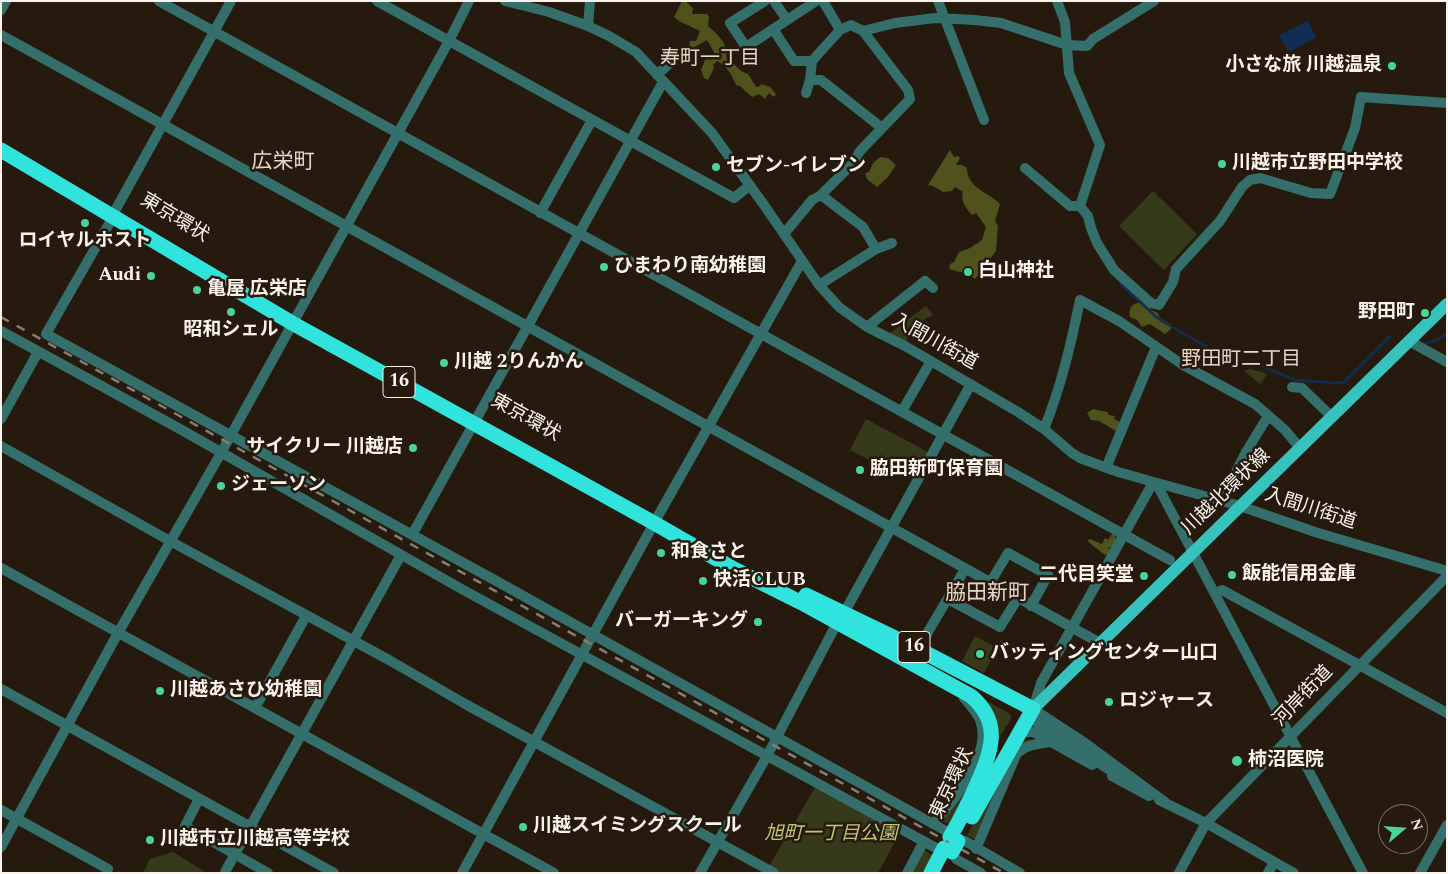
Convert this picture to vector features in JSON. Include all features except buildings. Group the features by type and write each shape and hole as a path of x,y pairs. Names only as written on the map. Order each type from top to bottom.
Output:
{"highway":[{"name":"東京環状","path":"1,139 115,213"},
{"name":"東京環状","path":"1,150 115,213 294,319 656,520 792,589 971,696 982,708 990,722 992,738 988,758 941,873"},
{"name":"東京環状","path":"656,520 734,569 885,641 1028,714"},
{"name":"東京環状","path":"802,603 918,649 1028,714"},
{"name":"東京環状","path":"931,873 951,845 1016,738 1028,714"},
{"path":"968,805 1014,725 1028,714"}],"main road":[{"name":"川越北環状線","path":"1028,714 1447,304"}],"street":[{"path":"1,10 6,1"},
{"path":"159,1 1170,560"},
{"path":"231,1 115,213 46,334 933,824 969,870 981,873"},
{"path":"378,1 734,198 750,185"},
{"path":"1,847 118,633 221,453 449,41 469,1"},
{"name":"入間川街道","path":"505,1 549,12 588,26 636,52 712,133 819,285 839,307 867,327 905,346 971,384 1044,429 1072,453 1106,468 1240,506 1315,532 1447,571"},
{"path":"588,26 590,1"},
{"path":"765,1 730,23 746,47 816,1"},
{"path":"774,1 787,20"},
{"path":"823,1 840,30"},
{"path":"938,1 984,120"},
{"path":"1057,1 1065,22 1069,73 1100,145 1080,206"},
{"path":"863,31 895,23 934,18 1001,23 1067,45 1087,46 1093,39 1154,1"},
{"path":"784,234 812,200 821,195 853,163 860,151 910,99 908,90 863,31 851,25 840,30 812,61 810,80 806,93"},
{"path":"774,29 794,61 812,61"},
{"path":"1,35 1100,643"},
{"path":"412,535 630,141 660,79 675,58"},
{"path":"810,80 821,80 882,128"},
{"path":"1080,206 1088,216 1097,243 1114,270 1151,303 1159,305 1173,282 1176,269 1220,221 1242,187 1250,180 1260,178 1311,192 1330,194 1355,128 1360,97 1447,103"},
{"path":"540,213 592,120"},
{"path":"1025,168 1070,206 1080,206"},
{"path":"821,195 863,226 876,249"},
{"path":"819,285 876,249 892,243"},
{"path":"462,873 656,520 802,261"},
{"path":"867,327 925,281 933,288"},
{"path":"1044,429 1055,402 1080,300 1104,312 1183,365 1255,404 1286,430 1300,448"},
{"path":"1,331 401,555 923,843 976,849 1020,873"},
{"path":"1409,341 1447,362"},
{"path":"1106,468 1156,347"},
{"path":"1,419 38,352"},
{"path":"902,411 931,362"},
{"path":"700,873 767,756 971,384"},
{"path":"1292,387 1302,388 1332,417"},
{"path":"1221,501 1246,452 1268,416"},
{"path":"1,446 774,873"},
{"path":"1028,714 1041,683 1071,628 1150,488 1156,483 1363,873"},
{"path":"990,583 1008,552 1048,575 1031,606"},
{"path":"225,872 401,555"},
{"path":"1,568 554,873"},
{"path":"918,649 965,568"},
{"name":"河岸街道","path":"1179,873 1206,824 1447,576"},
{"path":"1215,593 1222,590 1447,713"},
{"path":"948,599 1001,627 1018,598"},
{"path":"255,708 306,616"},
{"path":"933,824 951,803 981,750 983,737 980,720 957,688"},
{"path":"1,689 334,873"},
{"path":"1028,714 1150,797"},
{"path":"1028,714 1085,743 1165,802 1294,873"},
{"path":"1016,738 1025,732 1033,732 1150,797 1165,802"},
{"path":"976,849 1016,755 1027,746 1051,742"},
{"path":"199,799 185,826 268,873"},
{"path":"1,810 108,869"},
{"path":"1420,873 1445,830"},
{"path":"907,873 923,843"},
{"path":"1268,873 1274,862"}],"green space":[{"path":"682,1 685,1 693,8 692,14 707,14 709,17 708,26 724,43 728,63 732,62 741,71 748,74 756,87 761,84 770,87 776,94 774,97 769,93 765,99 759,94 752,97 740,86 736,85 729,71 717,61 713,65 714,68 708,80 704,78 701,70 706,58 709,59 715,54 707,40 693,48 692,52 686,53 684,50 689,47 690,41 696,41 700,31 674,17"},
{"path":"950,150 954,157 958,156 960,158 956,165 962,165 967,168 970,180 974,185 1000,204 995,221 998,226 996,251 975,279 966,272 949,269 950,264 954,262 959,252 970,248 982,240 986,227 976,213 972,215 966,207 962,198 963,192 955,187 952,191 943,192 928,185"},
{"path":"880,157 888,158 896,165 887,178 877,187 867,179 865,173 869,172 873,163"},
{"path":"1153,191 1197,234 1164,270 1119,226"},
{"path":"1143,302 1171,325 1171,329 1165,334 1150,324 1142,327 1137,320 1130,317 1132,306"},
{"path":"926,306 933,315 923,320 905,342 889,334"},
{"path":"1249,369 1267,375 1260,384 1244,371"},
{"path":"1093,409 1115,416 1114,419 1120,422 1116,431 1099,421 1091,420 1087,413"},
{"path":"866,419 928,452 918,468 907,462 900,476 850,450"},
{"path":"1112,534 1115,535 1116,539 1112,547 1108,548 1110,550 1108,554 1105,555 1087,541 1090,539 1102,544 1105,538 1108,540"},
{"name":"バッティングセンター山口","path":"975,636 997,648 984,673 962,661"},
{"path":"982,698 1010,714 1011,719 998,737"},
{"path":"1023,740 1030,740 1031,742 1021,745 978,841 967,835"},
{"path":"988,744 951,826 941,820"},
{"name":"旭町一丁目公園","path":"817,784 901,831 878,873 779,873 768,868"},
{"path":"923,849 935,857 926,873 909,873"},
{"path":"173,852 207,873 143,873 150,859"}],"water":[{"path":"1308,21 1316,38 1288,52 1279,35"}],"waterway":[{"path":"1120,283 1155,316 1228,359 1244,363 1255,363 1295,380 1344,382 1390,336"},
{"path":"1425,344 1447,334"}],"railway":[{"path":"1,317 1004,873"}],"place":[{"name":"小さな旅 川越温泉","path":"1392,66"},
{"name":"川越市立野田中学校","path":"1222,164"},
{"name":"セブン-イレブン","path":"716,167"},
{"name":"ロイヤルホスト","path":"85,223"},
{"name":"ひまわり南幼稚園","path":"604,267"},
{"name":"白山神社","path":"968,272"},
{"name":"Audi","path":"151,276"},
{"name":"亀屋 広栄店","path":"197,290"},
{"name":"昭和シェル","path":"231,312"},
{"name":"野田町","path":"1425,313"},
{"name":"川越 2りんかん","path":"444,363"},
{"name":"サイクリー 川越店","path":"413,448"},
{"name":"脇田新町保育園","path":"860,470"},
{"name":"ジェーソン","path":"221,486"},
{"name":"和食さと","path":"661,553"},
{"name":"飯能信用金庫","path":"1232,575"},
{"name":"二代目笑堂","path":"1144,576"},
{"name":"快活CLUB","path":"703,581"},
{"name":"バーガーキング","path":"758,622"},
{"name":"バッティングセンター山口","path":"980,654"},
{"name":"川越あさひ幼稚園","path":"160,691"},
{"name":"ロジャース","path":"1109,702"},
{"name":"柿沼医院","path":"1237,761"},
{"name":"川越スイミングスクール","path":"523,827"},
{"name":"川越市立川越高等学校","path":"150,840"}],"district":[{"name":"寿町一丁目","path":"710,60"},
{"name":"広栄町","path":"283,164"},
{"name":"野田町二丁目","path":"1241,361"},
{"name":"脇田新町","path":"987,595"}]}
